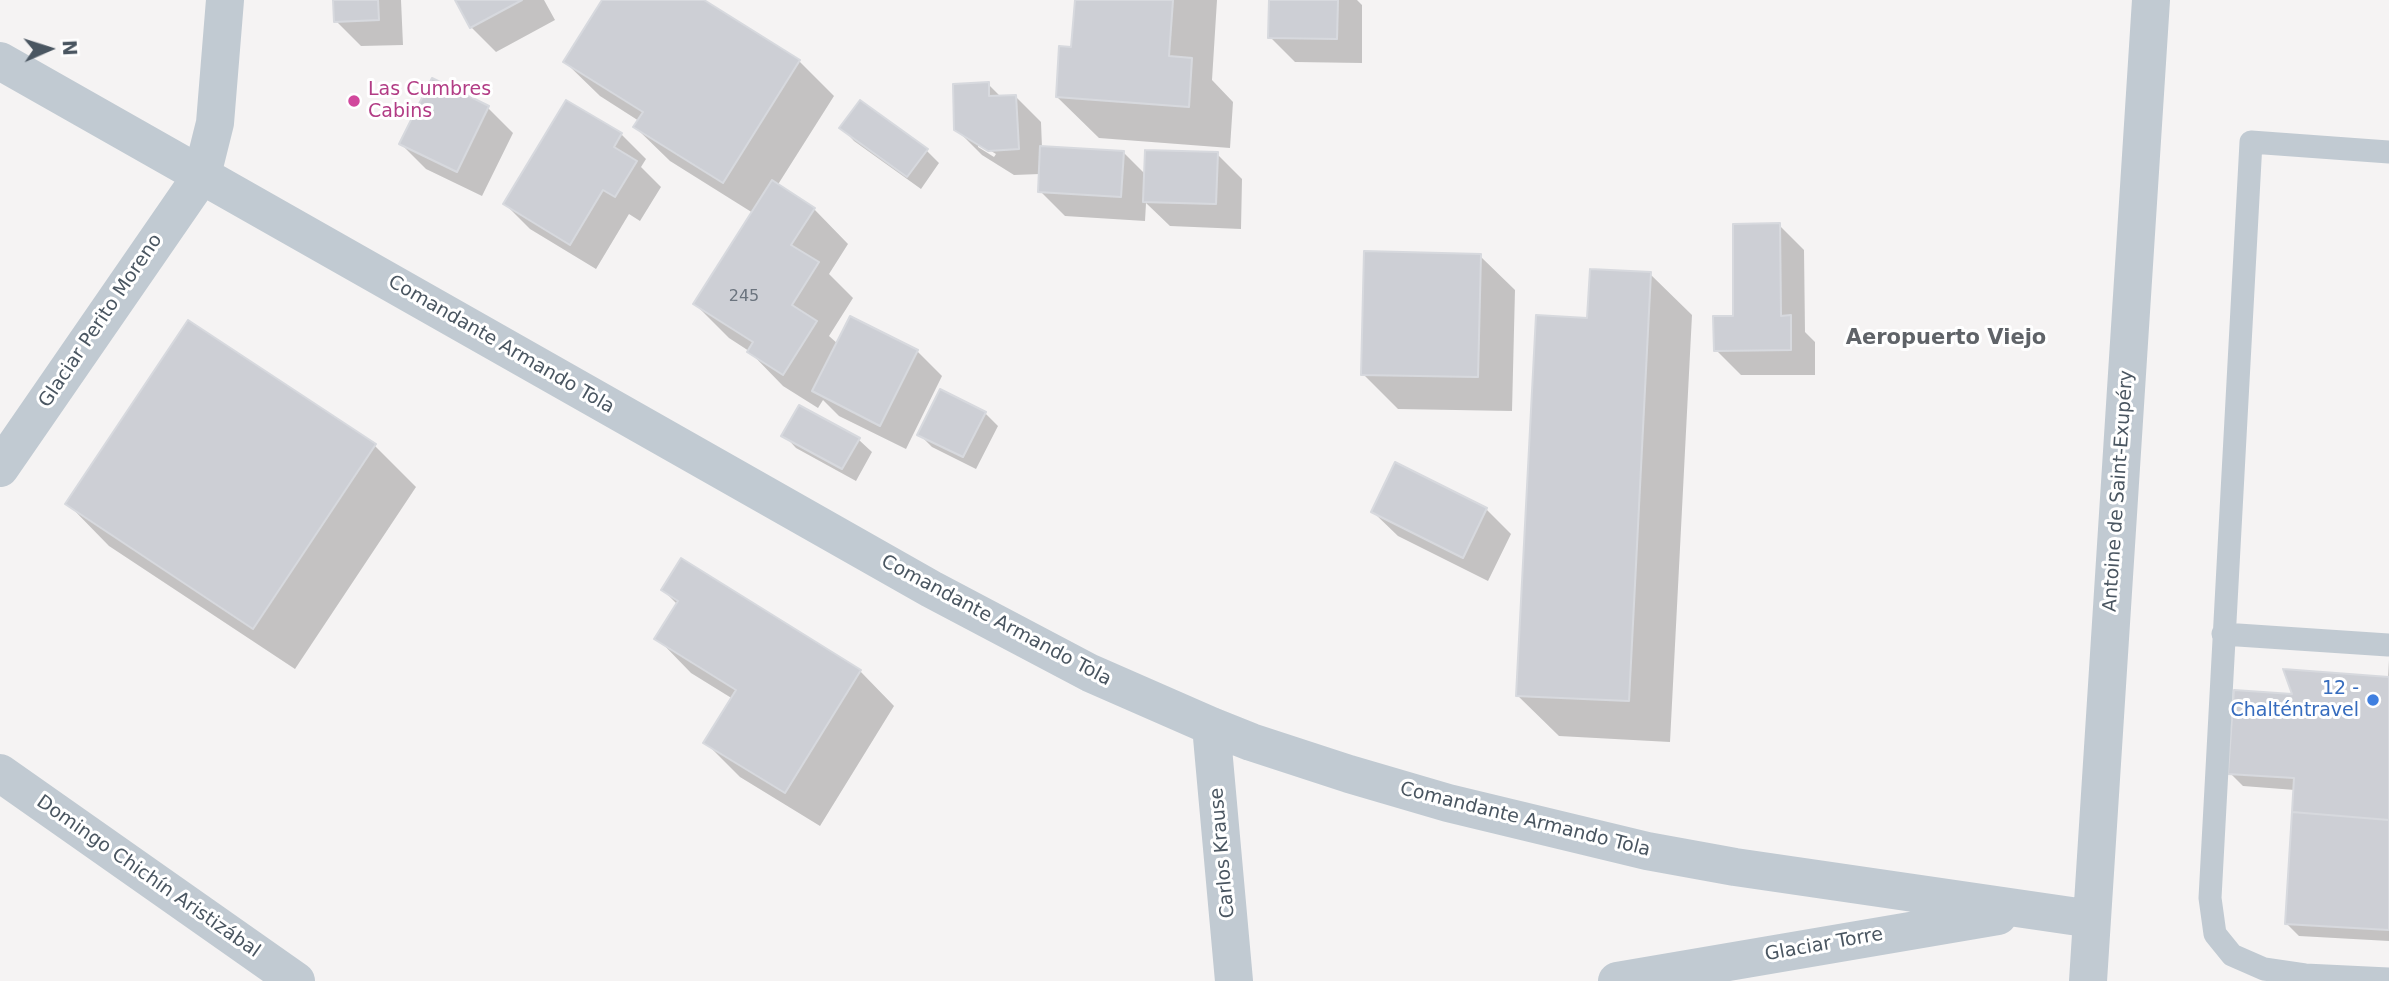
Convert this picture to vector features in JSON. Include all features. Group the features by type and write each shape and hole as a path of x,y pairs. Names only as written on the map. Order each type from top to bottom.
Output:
{"street":[{"path":"202,174 215,123 225,0"},
{"name":"Antoine de Saint-Exupéry","path":"2088,981 2151,0"},
{"name":"Comandante Armando Tola","path":"0,61 932,589 1090,673 1211,726 1324,766 1436,799 1647,851 1735,867 2092,919"},
{"name":"Glaciar Perito Moreno","path":"0,468 202,174"},
{"name":"Carlos Krause","path":"1211,726 1234,981"},
{"name":"Domingo Chichín Aristizábal","path":"0,773 296,981"},
{"name":"Glaciar Torre","path":"1617,981 2031,910"}],"lane":[{"path":"2389,152 2251,142 2210,898 2215,934 2232,955 2264,969 2305,975 2389,979"},
{"path":"2223,634 2388,645"}],"building":[{"path":"333,0 378,0 379,20 334,22"},
{"path":"455,0 522,0 470,28"},
{"path":"602,0 704,0 800,60 723,183 633,127 643,112 563,62"},
{"path":"1075,0 1173,0 1169,56 1192,58 1189,107 1056,97 1059,46 1071,47"},
{"path":"1269,0 1338,0 1337,39 1268,38"},
{"path":"432,78 489,106 457,172 399,144"},
{"path":"989,82 989,96 1016,95 1019,149 988,151 954,130 953,84"},
{"path":"566,100 622,133 614,147 637,161 615,197 603,190 570,245 503,204"},
{"path":"860,100 928,149 907,177 839,128"},
{"path":"1040,146 1124,151 1121,197 1038,192"},
{"path":"1145,150 1218,152 1216,204 1143,202"},
{"path":"772,180 815,208 791,245 819,262 792,305 817,321 783,375 747,352 753,342 693,304"},
{"path":"1780,223 1781,316 1791,315 1791,350 1714,351 1713,316 1733,316 1733,224"},
{"path":"1364,251 1481,254 1478,377 1361,375"},
{"path":"1590,269 1651,272 1629,701 1516,696 1536,315 1587,318"},
{"path":"850,316 918,350 880,426 812,391"},
{"path":"188,320 376,444 253,629 65,504"},
{"path":"940,389 986,412 963,457 917,435"},
{"path":"799,405 860,438 842,469 781,436"},
{"path":"1395,462 1487,508 1463,558 1371,512"},
{"path":"681,558 861,670 785,793 703,743 736,690 654,639 678,601 661,590"},
{"path":"2283,669 2389,677 2389,820 2292,812 2294,778 2228,774 2234,690 2292,694"},
{"path":"2292,812 2389,820 2389,930 2285,924"}],"place":[{"name":"Las Cumbres Cabins","path":"354,101"},
{"name":"12 - Chalténtravel","path":"2373,700"}],"district":[{"name":"Aeropuerto Viejo","path":"1946,339"}]}
